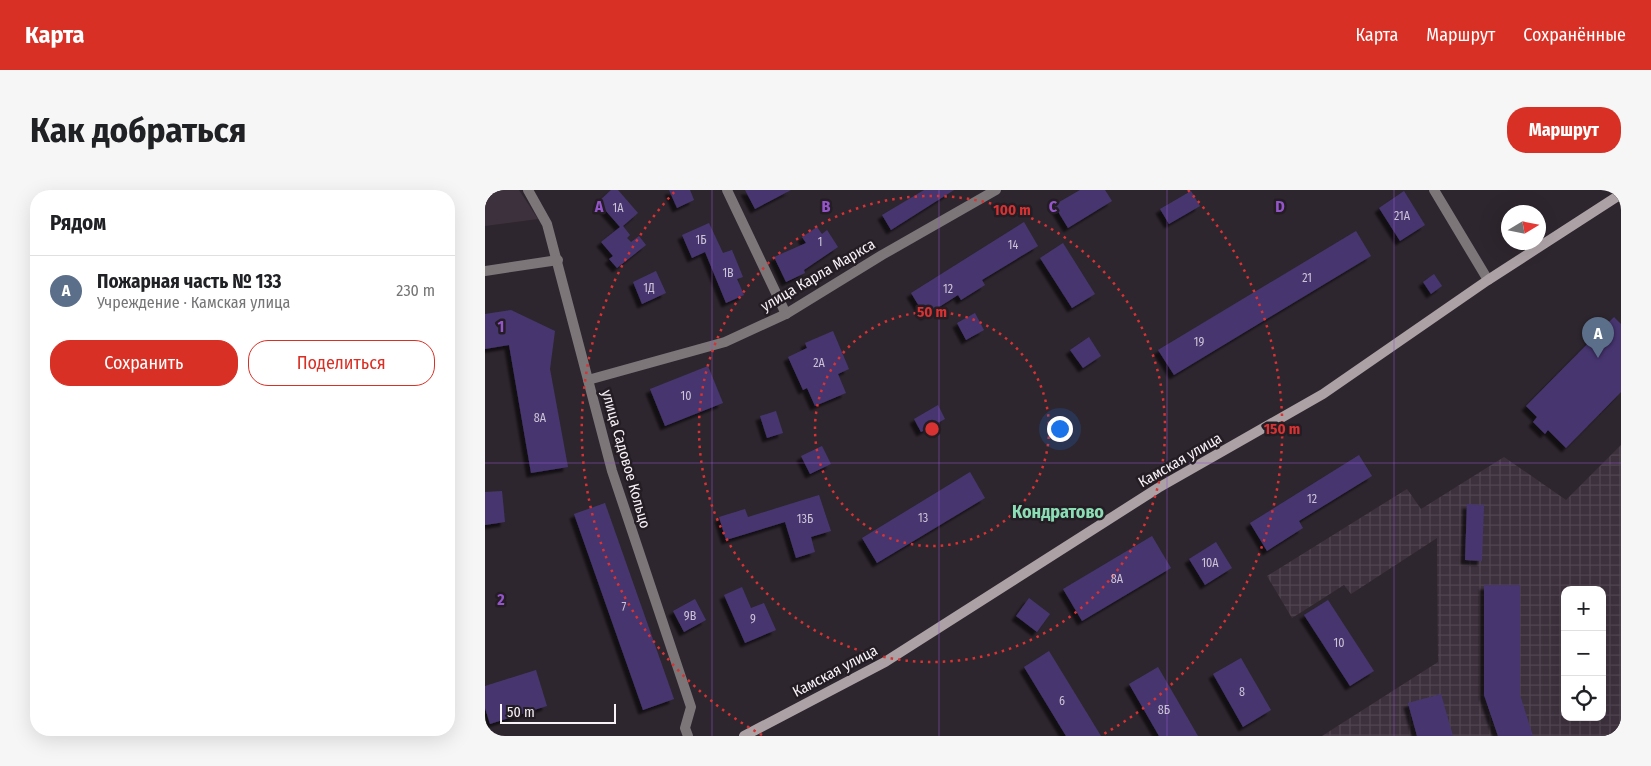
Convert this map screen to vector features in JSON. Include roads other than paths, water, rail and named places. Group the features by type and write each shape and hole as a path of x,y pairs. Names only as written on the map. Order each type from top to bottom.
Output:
{"street":[{"name":"улица Садовое Кольцо","path":"527,190 547,224 612,471 691,707 685,728 688,736"},
{"path":"727,190 785,314"},
{"name":"улица Карла Маркса","path":"588,380 725,342 785,314 882,255 996,190"},
{"path":"1434,190 1488,280"},
{"name":"Камская улица","path":"744,736 885,662 1159,488 1323,394 1488,280 1619,199"},
{"path":"485,271 558,260"}],"place":[{"name":"Пожарная часть № 133","path":"1598,358"}],"district":[{"name":"Кондратово","path":"1058,512"}]}
